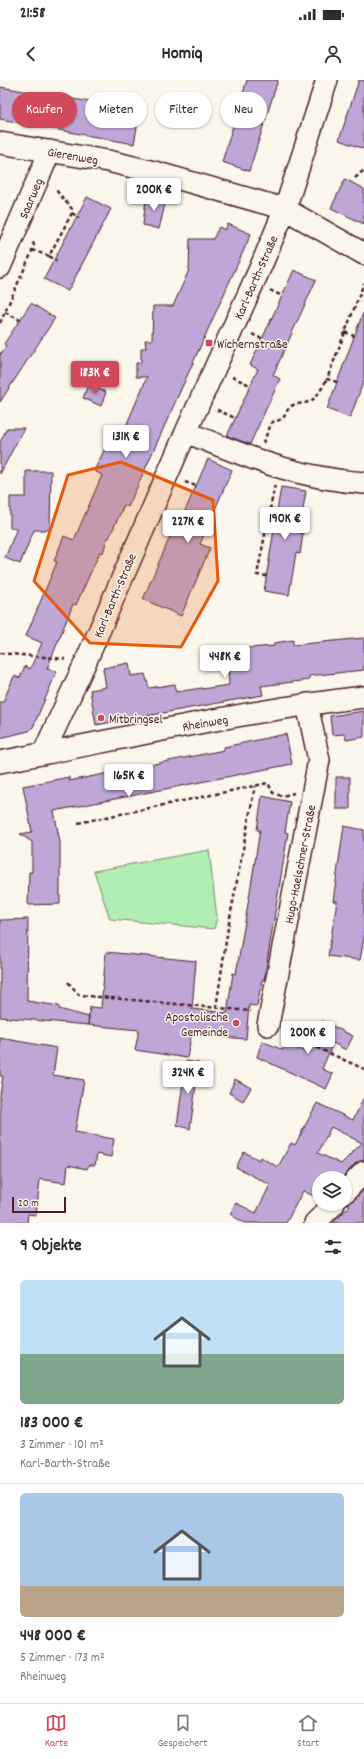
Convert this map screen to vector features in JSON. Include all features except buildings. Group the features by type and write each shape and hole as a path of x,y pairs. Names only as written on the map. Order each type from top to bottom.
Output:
{"street":[{"name":"Karl-Barth-Straße","path":"42,754 86,661 186,432 261,266 285,209 327,80"},
{"name":"Gierenweg","path":"0,143 108,161 158,173 285,209 364,254"},
{"name":"Saarweg","path":"0,267 50,151"},
{"path":"186,432 278,468 332,480 364,483"},
{"name":"Rheinweg","path":"0,762 114,739 307,704 364,697"},
{"name":"Hugo-Haelschner-Straße","path":"269,1019 319,760 307,704"},
{"path":"352,1185 364,1172"},
{"path":"315,1223 327,1211"}],"path":[{"path":"355,178 364,170"},
{"path":"41,173 72,209 72,213 79,218"},
{"path":"49,256 72,213"},
{"path":"32,250 49,256 57,261"},
{"path":"255,460 272,422 281,420 286,416 290,407 293,405 305,404 312,400 327,379 364,283"},
{"path":"5,312 22,321"},
{"path":"345,332 354,336"},
{"path":"327,379 337,382"},
{"path":"267,576 257,575 278,468"},
{"path":"269,513 277,514"},
{"path":"0,653 86,661"},
{"path":"78,823 268,783 273,792 282,796 314,789"},
{"path":"216,1008 228,928 254,786"},
{"path":"68,982 79,995 216,1008 269,1019 364,1069"}],"highlighted area":[{"path":"121,462 213,500 218,581 181,647 90,643 34,581 68,475"}],"green space":[{"path":"209,850 217,918 214,929 110,919 94,871"}],"place":[{"name":"Wichernstraße","path":"209,343"},
{"name":"Mitbringsel","path":"101,718"},
{"name":"Apostolische Gemeinde","path":"236,1023"}]}
